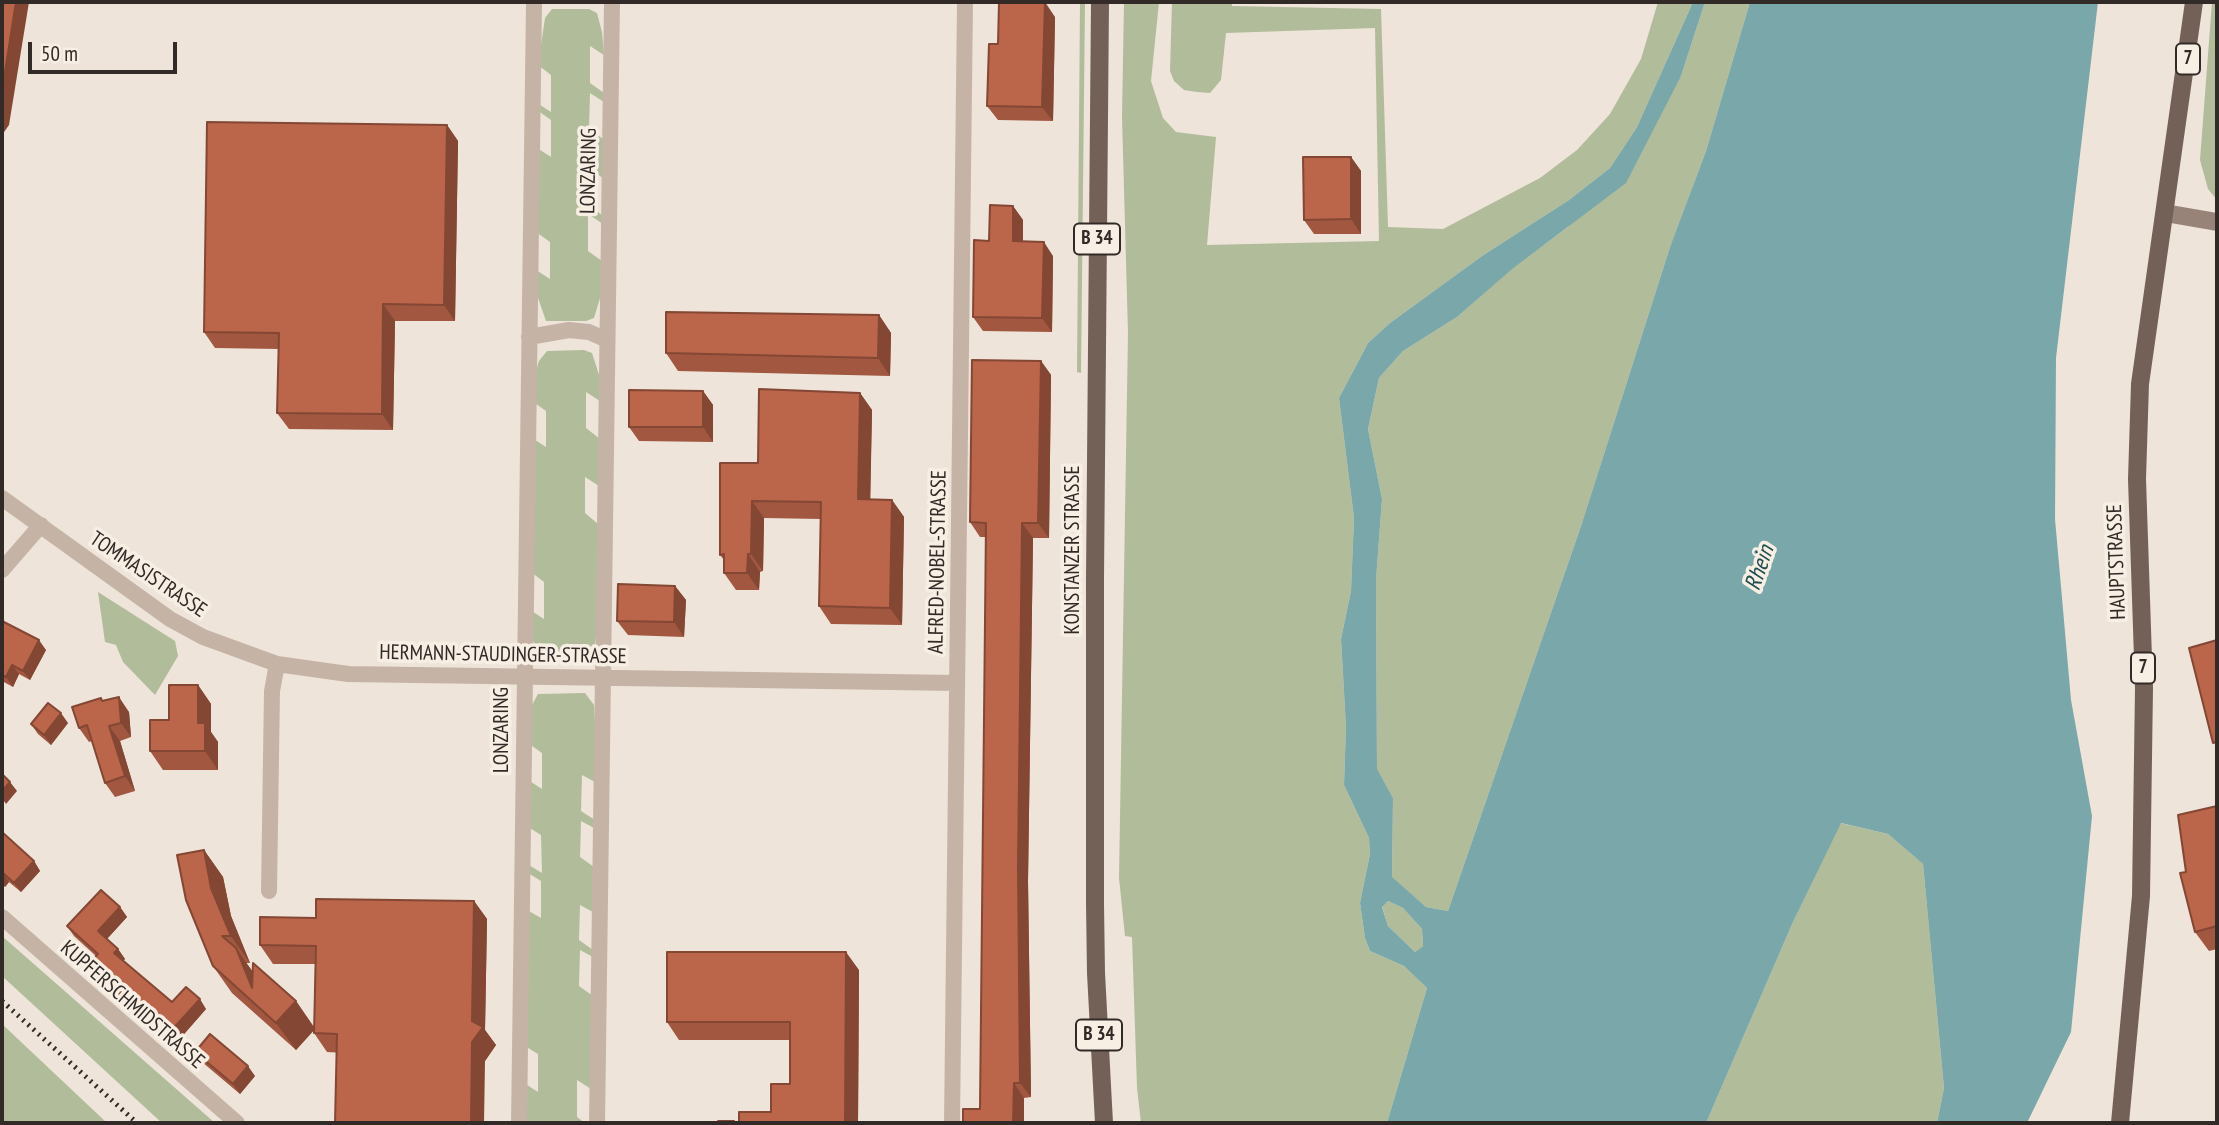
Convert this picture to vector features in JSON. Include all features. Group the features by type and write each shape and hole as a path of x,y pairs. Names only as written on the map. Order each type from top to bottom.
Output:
{"main road":[{"name":"KONSTANZER STRASSE","path":"1100,2 1095,577 1096,972 1104,1123"},
{"name":"HAUPTSTRASSE","path":"2120,1123 2141,896 2144,688 2137,479 2140,384 2194,2"},
{"name":"KONSTANZER STRASSE","path":"1102,1097 1115,1123"}],"street":[{"name":"LONZARING","path":"519,1123 534,2"},
{"name":"LONZARING","path":"597,1123 612,2"},
{"name":"ALFRED-NOBEL-STRASSE","path":"952,1123 965,2"},
{"path":"2165,213 2217,222"},
{"path":"529,337 569,330 589,332 607,340"},
{"name":"TOMMASISTRASSE","path":"2,498 170,619 203,638 277,664"},
{"path":"2,570 41,525"},
{"path":"269,891 272,691 277,664"},
{"name":"HERMANN-STAUDINGER-STRASSE","path":"277,664 348,674 957,682"},
{"name":"KUPFERSCHMIDSTRASSE","path":"2,916 237,1123"}],"green space":[{"path":"1080,2 1085,2 1081,373 1077,372"},
{"path":"1124,2 1159,2 1151,81 1163,118 1176,132 1216,137 1207,245 1379,241 1375,28 1226,33 1221,80 1210,93 1197,92 1184,90 1174,81 1170,71 1172,2 1381,9 1388,227 1443,229 1540,178 1577,150 1610,114 1641,59 1658,2 1693,2 1637,127 1610,168 1569,200 1482,256 1390,323 1368,343 1339,398 1354,518 1351,591 1341,639 1346,727 1344,785 1369,838 1370,854 1360,903 1365,938 1370,951 1404,966 1427,988 1387,1123 1141,1123 1137,1088 1132,937 1125,936 1119,878 1128,333 1122,117"},
{"path":"1705,2 1750,2 1706,151 1671,244 1581,526 1448,911 1426,907 1392,878 1393,798 1377,770 1376,580 1382,499 1368,429 1379,378 1403,351 1457,317 1511,269 1568,227 1681,76"},
{"path":"2212,2 2217,2 2217,200 2208,189 2200,160"},
{"path":"552,9 589,9 597,13 602,32 604,55 590,46 590,83 604,93 604,102 590,93 589,129 603,139 603,178 589,169 589,205 603,216 603,224 588,214 588,251 602,261 601,295 594,318 586,321 546,321 537,295 536,270 550,279 550,242 536,232 537,148 551,157 551,120 537,110 537,103 551,112 551,75 538,65 545,18"},
{"path":"584,350 592,353 601,381 600,401 586,392 586,428 600,439 599,486 585,477 585,513 598,524 598,623 594,649 586,661 540,661 532,637 530,610 544,619 544,582 531,572 532,438 546,447 546,411 532,401 534,378 539,361 547,351"},
{"path":"98,592 175,641 178,656 155,695 123,662 116,645 105,642"},
{"path":"585,693 594,705 595,782 582,775 581,811 595,820 594,828 581,821 580,857 594,867 593,912 580,905 579,940 593,950 593,957 580,950 579,986 593,996 591,1089 577,1080 577,1117 585,1123 523,1123 524,1083 538,1092 538,1054 525,1046 527,910 541,918 541,881 528,873 527,864 542,873 541,835 528,827 528,780 542,789 542,753 528,743 532,705 538,694"},
{"path":"1840,823 1888,834 1923,864 1944,1088 1937,1123 1706,1123 1793,922"},
{"path":"1388,901 1403,908 1422,929 1423,946 1415,952 1388,926 1382,906"},
{"path":"2,936 215,1123 162,1123 2,976"},
{"path":"2,1024 107,1123 2,1123"}],"water":[{"name":"Rhein","path":"1693,2 1705,2 1681,76 1626,183 1512,269 1457,317 1403,351 1379,378 1368,429 1382,499 1376,580 1377,769 1393,798 1392,877 1426,907 1448,911 1581,526 1671,244 1706,151 1750,2 2098,2 2056,358 2055,519 2071,700 2092,816 2071,1032 2027,1123 1937,1123 1944,1088 1923,864 1888,834 1841,823 1793,922 1706,1123 1387,1123 1427,988 1404,966 1370,951 1365,938 1360,903 1370,854 1369,838 1344,785 1346,727 1341,639 1351,591 1354,518 1339,398 1368,343 1390,323 1482,256 1569,200 1610,168 1637,127","holes":["1388,901 1403,908 1422,929 1423,946 1415,952 1388,926 1382,907"]}],"building":[{"path":"2,2 16,2 2,91"},
{"path":"999,2 1045,2 1042,107 987,106 989,44 998,44"},
{"path":"207,122 447,125 444,305 383,304 382,414 277,413 279,333 204,332"},
{"path":"1303,157 1351,157 1351,219 1304,220"},
{"path":"990,205 1013,206 1013,241 1044,242 1042,318 973,317 974,240 989,241"},
{"path":"666,312 879,315 878,358 666,353"},
{"path":"972,360 1041,361 1038,523 1022,523 1018,866 1020,1083 1014,1083 1013,1123 963,1123 963,1109 980,1109 986,523 970,522"},
{"path":"759,389 860,393 858,499 892,500 890,608 819,606 821,502 752,501 751,554 748,554 747,573 724,573 724,554 720,555 720,463 758,463"},
{"path":"629,390 703,391 703,427 629,427"},
{"path":"618,584 675,586 674,622 617,621"},
{"path":"2,621 39,640 23,671 12,665 6,677 2,675"},
{"path":"2217,640 2217,742 2213,743 2189,648"},
{"path":"169,685 198,685 198,723 205,723 205,751 150,751 150,720 169,720"},
{"path":"119,697 121,723 109,726 125,776 105,783 87,725 79,728 72,707 101,698 102,701"},
{"path":"48,703 61,713 44,735 31,724"},
{"path":"2,774 10,782 2,791"},
{"path":"2217,806 2217,926 2195,932 2180,873 2186,872 2178,815"},
{"path":"2,832 34,861 14,883 2,872"},
{"path":"204,850 211,888 231,936 222,936 236,948 252,988 253,963 296,1001 276,1023 213,966 186,900 177,855"},
{"path":"101,890 120,907 98,931 118,949 114,953 172,1002 186,987 200,999 171,1031 152,1015 150,1018 113,987 117,982 92,960 98,954 67,926"},
{"path":"316,899 474,901 472,1021 483,1027 472,1042 471,1123 335,1123 337,1034 314,1033 316,946 260,945 260,917 316,918"},
{"path":"667,952 846,952 845,1123 739,1123 739,1112 771,1112 771,1084 790,1084 790,1022 667,1022"},
{"path":"210,1034 248,1066 233,1084 195,1052"},
{"path":"734,1121 734,1123 718,1123"}],"railway":[{"path":"2,1001 137,1123"}]}
